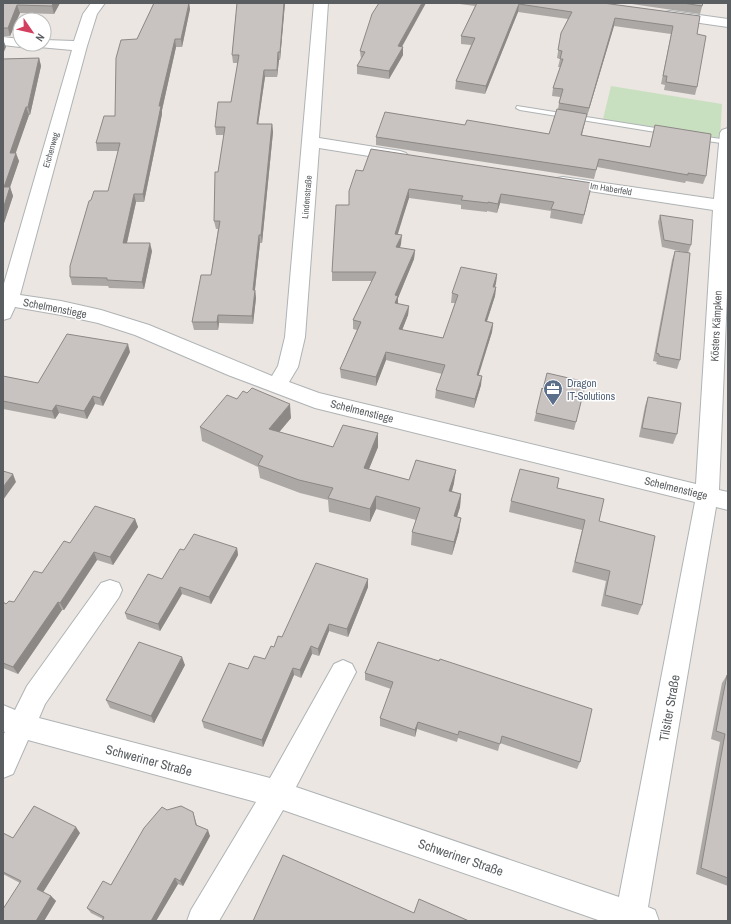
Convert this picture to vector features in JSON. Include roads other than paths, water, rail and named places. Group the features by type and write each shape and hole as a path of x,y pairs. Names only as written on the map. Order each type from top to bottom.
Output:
{"street":[{"name":"Eichenweg","path":"5,304 80,46 90,14 98,3"},
{"name":"Lindenstraße","path":"276,386 288,367 295,337 321,3"},
{"path":"658,13 728,22"},
{"path":"52,44 80,46"},
{"name":"Kösters Kämpken","path":"718,498 722,206 728,137"},
{"path":"311,142 414,158"},
{"name":"Im Haberfeld","path":"548,179 722,206"},
{"name":"Schelmenstiege","path":"5,304 62,308 101,317 142,330 276,386 315,400 718,498"},
{"name":"Tilsiter Straße","path":"636,919 718,498"},
{"path":"3,765 13,722 36,695 110,590"},
{"path":"202,921 277,794 343,672"},
{"name":"Schweriner Straße","path":"13,722 277,794 636,919"}],"lane":[{"path":"520,108 673,133"},
{"path":"688,135 728,137"}],"place":[{"name":"Dragon IT-Solutions","path":"553,406"}]}
